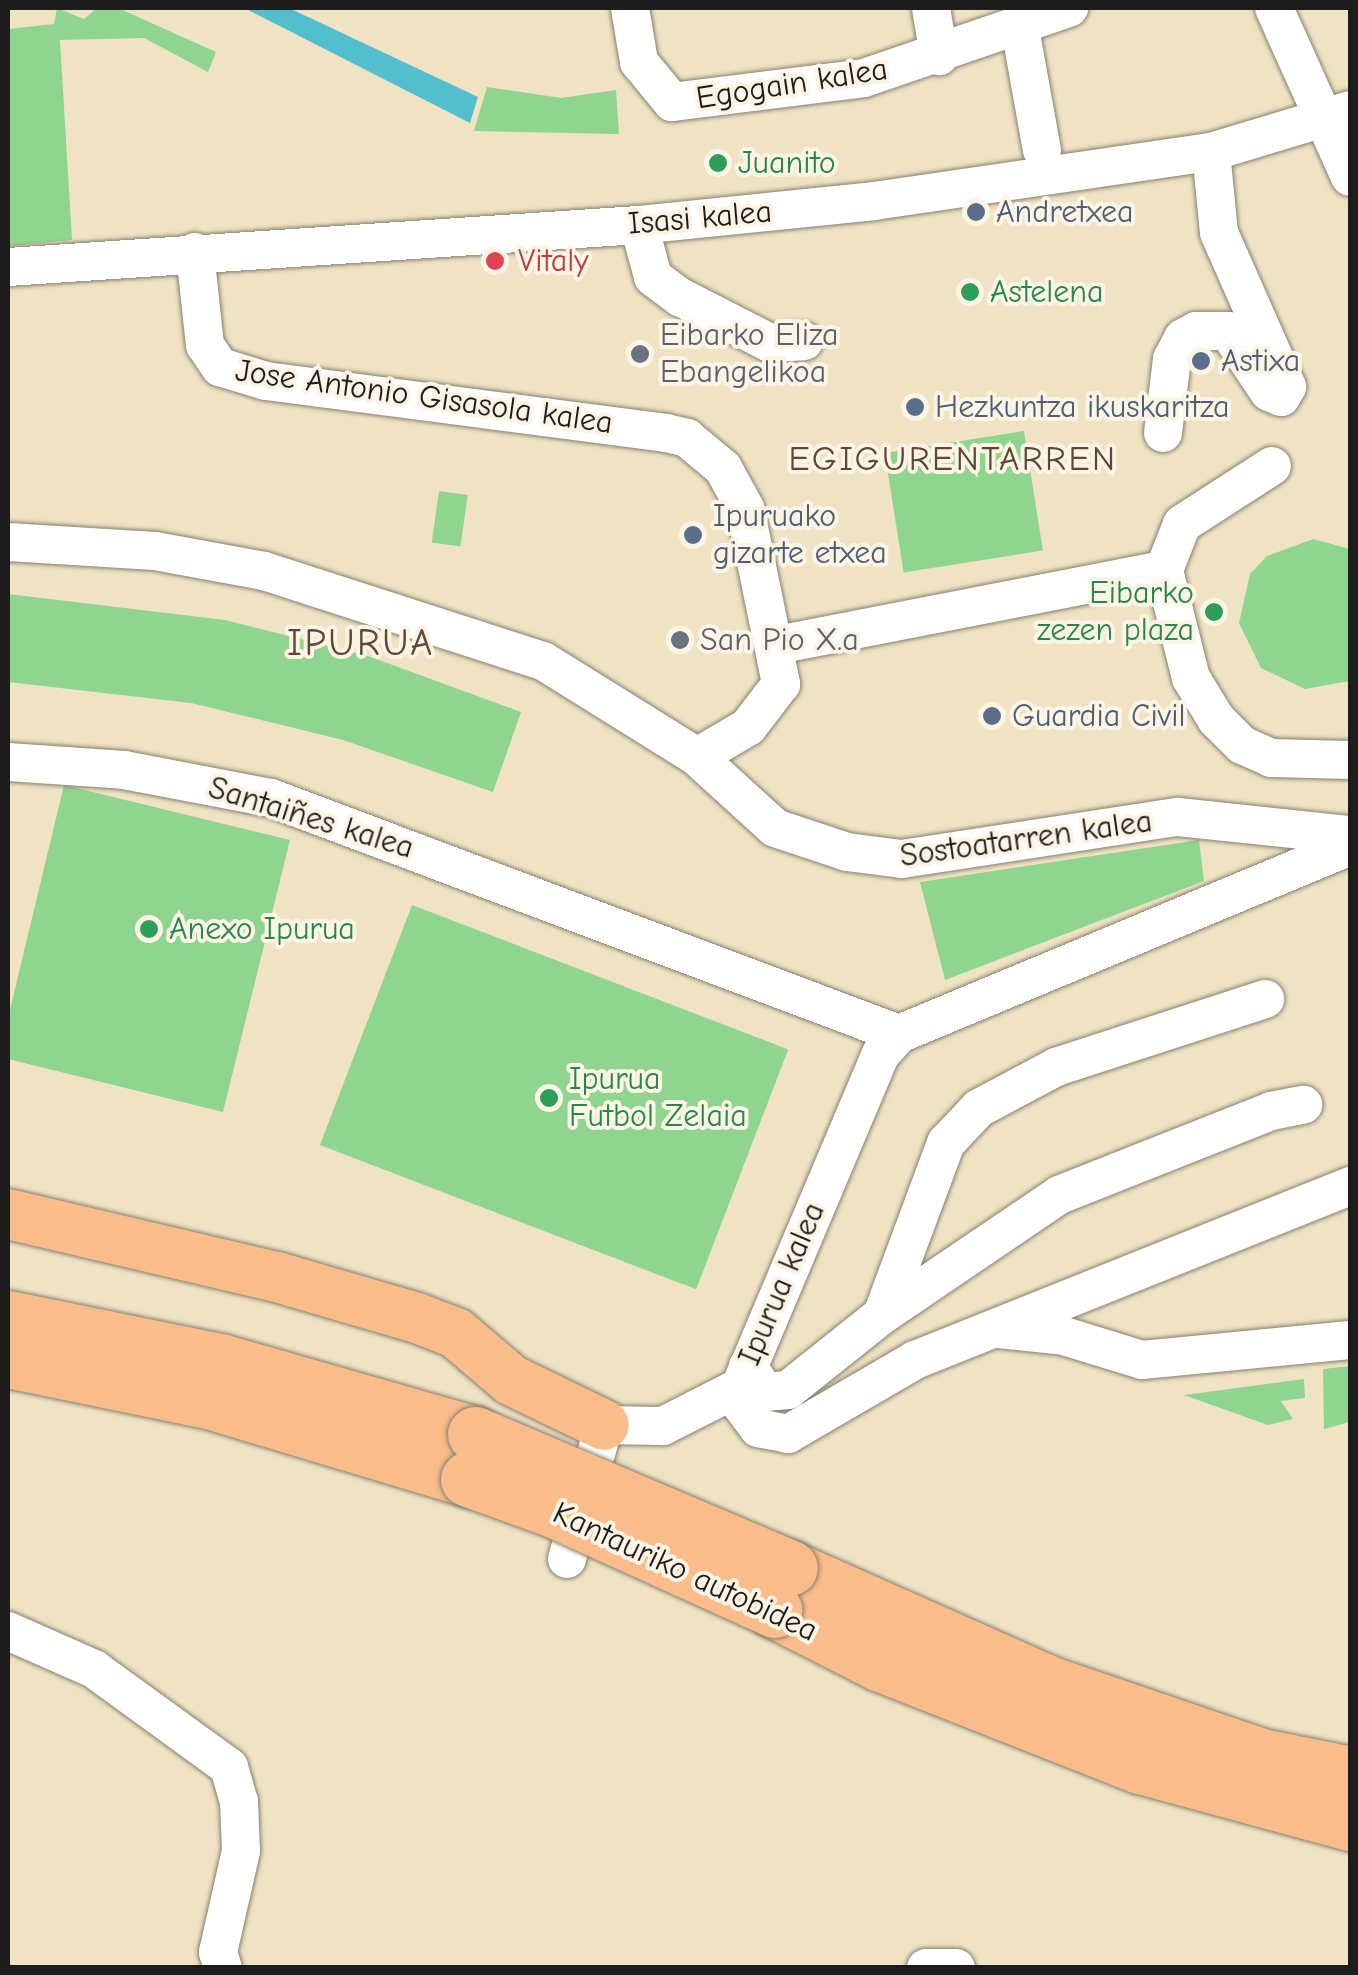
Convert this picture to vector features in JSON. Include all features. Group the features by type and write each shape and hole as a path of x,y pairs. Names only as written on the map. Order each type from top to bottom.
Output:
{"highway":[{"name":"Kantauriko autobidea","path":"8,1318 220,1362 472,1457 782,1589 1262,1756 1350,1774"},
{"name":"Kantauriko autobidea","path":"8,1360 472,1457"},
{"name":"Kantauriko autobidea","path":"782,1589 878,1662 1140,1766 1350,1823"}],"main road":[{"path":"8,1214 277,1277 418,1318 456,1333 511,1380 604,1425"}],"street":[{"name":"Egogain kalea","path":"630,8 640,62 672,102 864,78 940,56 1069,8"},
{"path":"931,8 940,56"},
{"path":"1274,8 1338,115 1350,177"},
{"path":"1020,28 1042,150"},
{"name":"Isasi kalea","path":"8,267 640,225 874,202 1210,152 1338,115"},
{"path":"1163,433 1172,359 1183,338 1196,331 1228,332 1269,392 1282,397 1287,387 1219,233 1210,152"},
{"path":"640,225 653,277 680,297 770,343 804,341"},
{"name":"Jose Antonio Gisasola kalea","path":"196,252 205,344 220,367 266,381 687,438 738,488 777,645"},
{"path":"1272,466 1182,524 1164,570 1191,678 1216,719 1242,745 1271,758 1350,760"},
{"name":"Sostoatarren kalea","path":"8,542 155,551 329,588 544,661 697,757 776,828 886,859 1178,817 1266,830 1348,852"},
{"path":"697,757 748,727 771,704 781,684 777,645 1164,570"},
{"name":"Santaiñes kalea","path":"8,762 124,770 271,798 548,898 898,1034"},
{"path":"1266,830 1275,850 1272,876"},
{"name":"Sostoatarren kalea","path":"898,1034 1272,876 1348,852"},
{"path":"882,1315 946,1143 979,1108 1056,1067 1265,998"},
{"name":"Ipurua kalea","path":"604,1425 672,1423 744,1376 882,1054 898,1034"},
{"path":"758,1428 738,1402 744,1376 764,1392 788,1390 882,1315 1059,1195 1272,1111 1303,1105"},
{"path":"672,1423 758,1428 771,1434 802,1427 915,1360 1350,1186"},
{"path":"992,1328 1064,1336 1142,1360 1350,1340"},
{"path":"788,1390 786,1410 802,1427"},
{"path":"567,1559 604,1425"},
{"path":"8,1631 94,1669 229,1767 239,1801 241,1852 218,1952 224,1968"},
{"path":"926,1968 956,1968"}],"green space":[{"path":"57,8 84,19 97,8 118,8 216,52 208,72 144,38 60,40 72,240 8,246 8,29 54,24"},
{"path":"487,87 561,98 616,90 619,134 474,131"},
{"path":"1024,431 1043,551 904,573 885,453"},
{"path":"439,491 468,495 460,547 432,542"},
{"path":"1313,539 1350,549 1350,681 1305,689 1261,668 1239,623 1250,574 1267,556"},
{"path":"8,594 225,620 368,656 521,712 493,792 343,740 191,703 8,682"},
{"name":"Anexo Ipurua","path":"64,785 290,840 223,1112 8,1059 8,1018"},
{"path":"1199,840 1204,881 945,980 920,882"},
{"path":"412,905 788,1049 696,1289 320,1145"},
{"path":"1350,1366 1350,1422 1324,1429 1323,1369"},
{"path":"1304,1379 1305,1398 1281,1401 1293,1419 1268,1425 1184,1395"}],"water":[{"path":"244,8 289,8 478,97 470,123"}],"place":[{"name":"Juanito","path":"718,163"},
{"name":"Andretxea","path":"976,212"},
{"name":"Vitaly","path":"495,261"},
{"name":"Astelena","path":"970,292"},
{"name":"Eibarko Eliza Ebangelikoa","path":"640,354"},
{"name":"Astixa","path":"1201,361"},
{"name":"Hezkuntza ikuskaritza","path":"915,407"},
{"name":"Ipuruako gizarte etxea","path":"693,535"},
{"name":"Eibarko zezen plaza","path":"1214,612"},
{"name":"San Pio X.a","path":"680,640"},
{"name":"Guardia Civil","path":"992,716"},
{"name":"Anexo Ipurua","path":"149,929"},
{"name":"Ipurua Futbol Zelaia","path":"549,1098"}],"district":[{"name":"EGIGURENTARREN","path":"953,459"},
{"name":"IPURUA","path":"361,644"}]}
